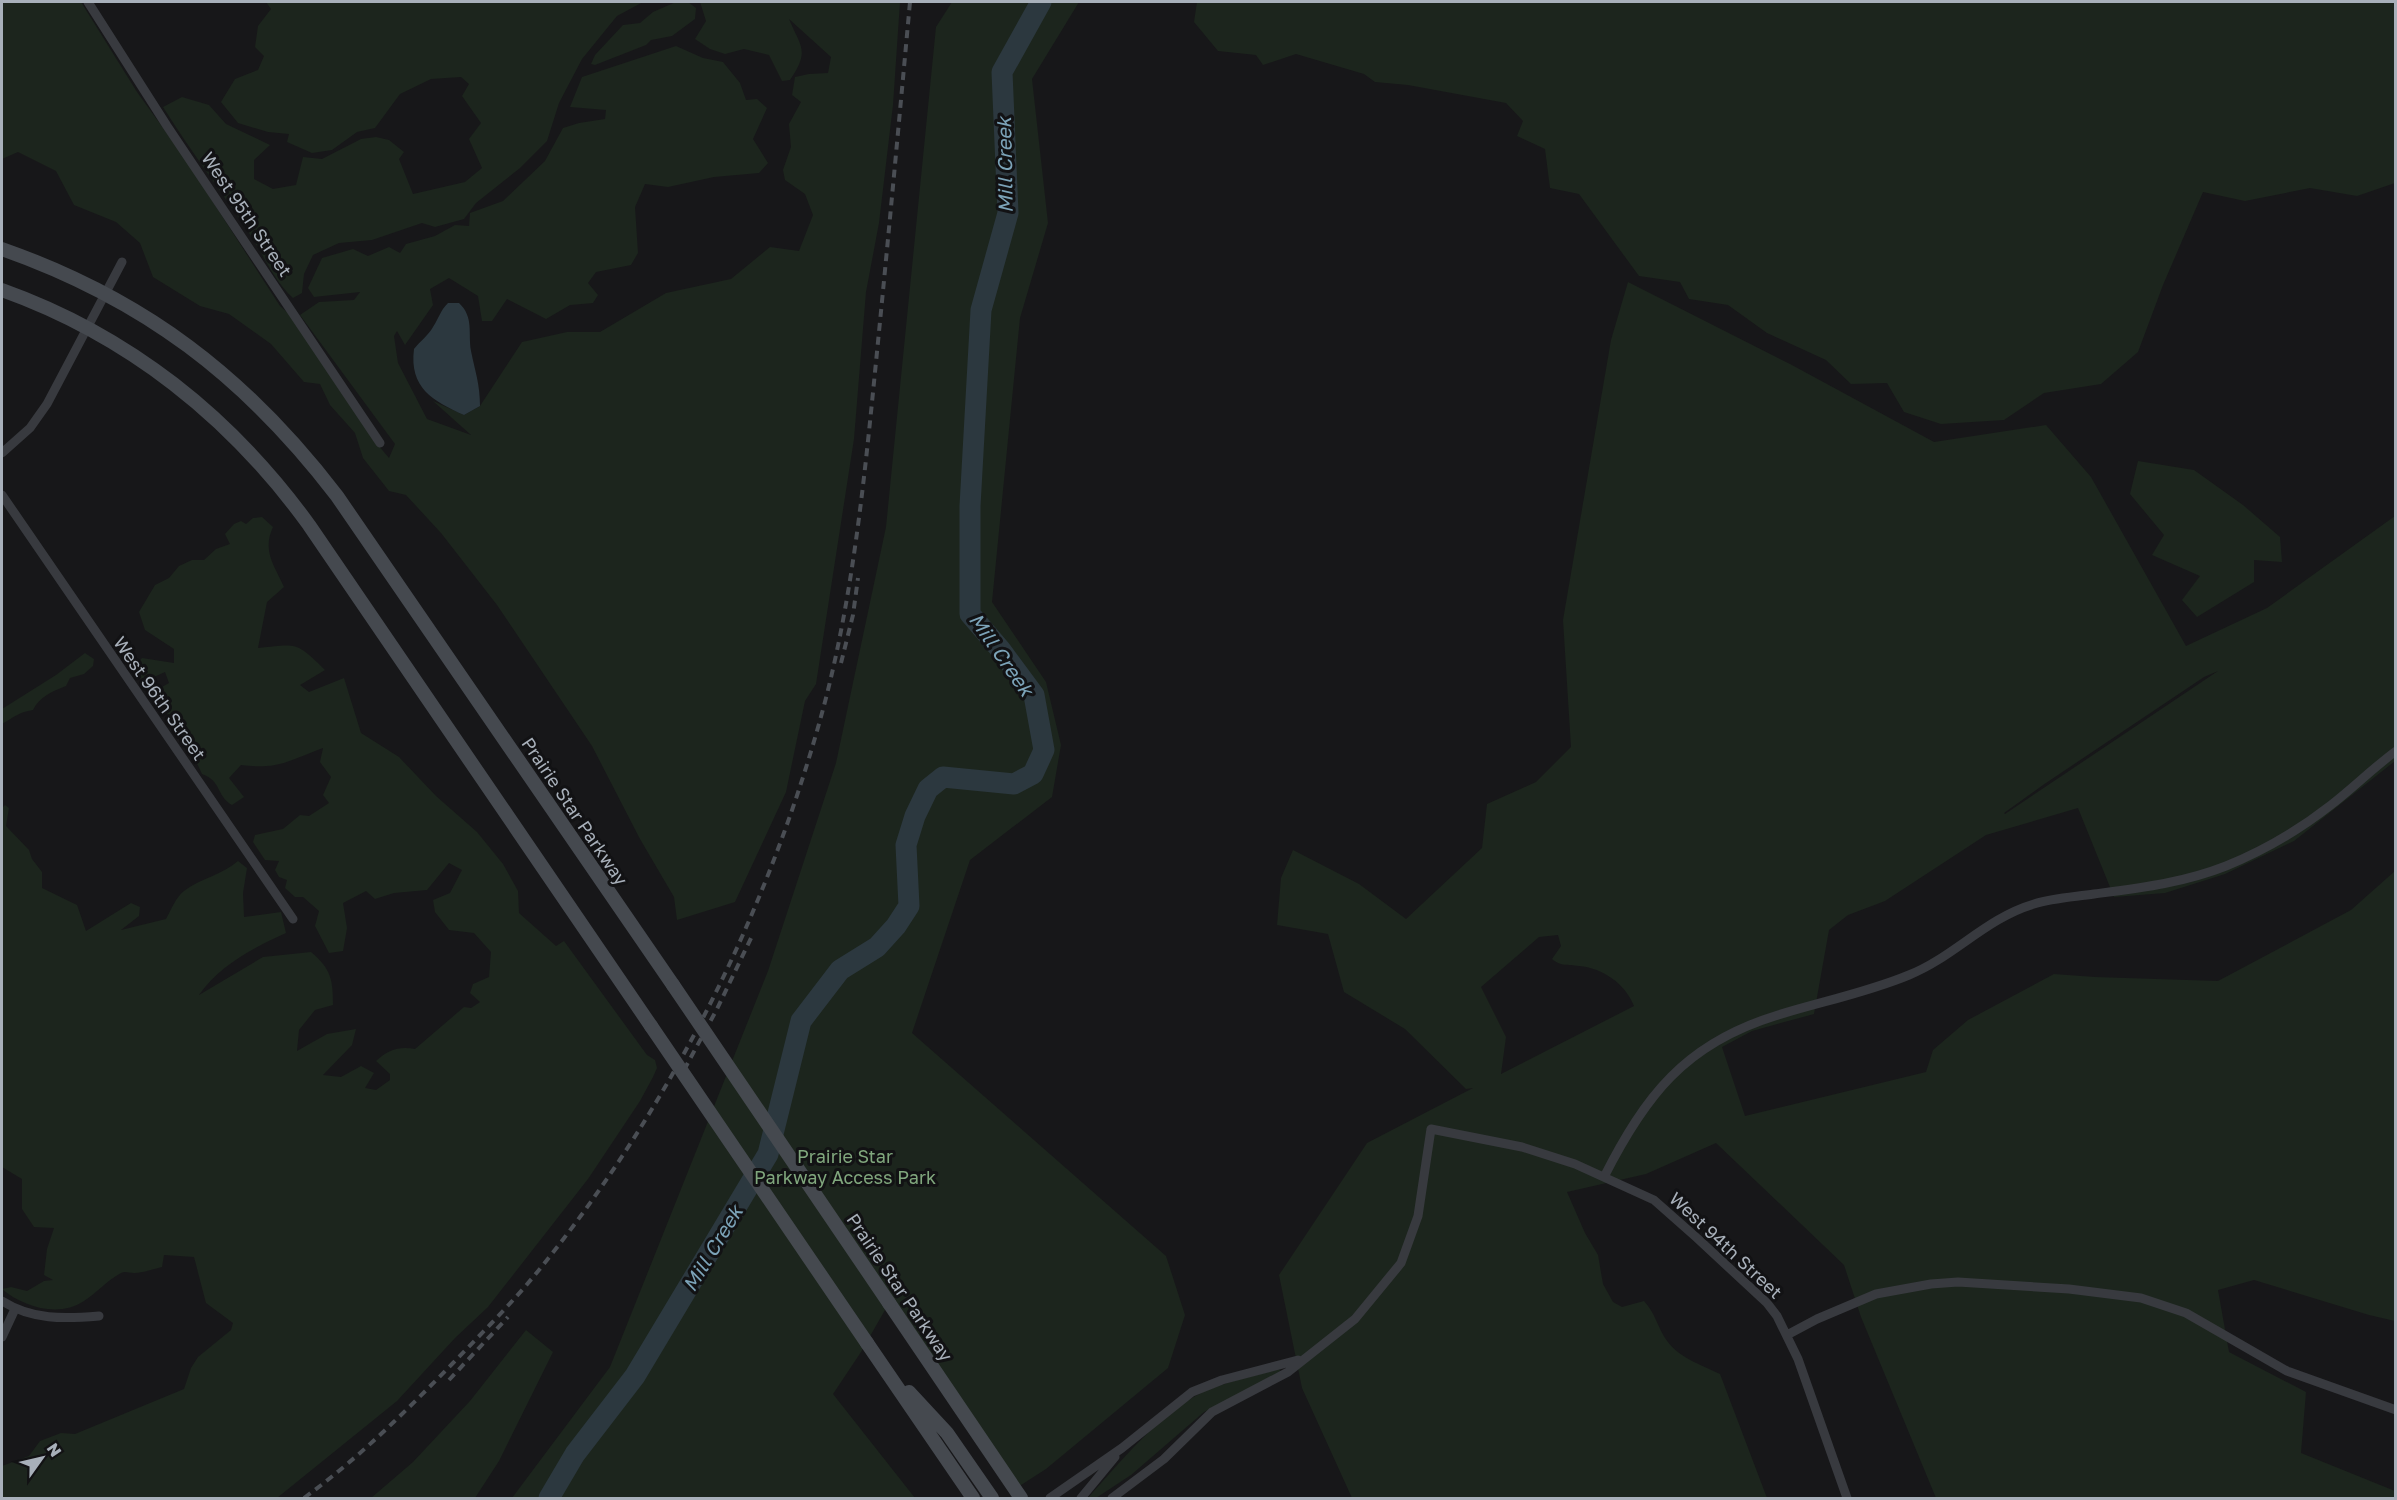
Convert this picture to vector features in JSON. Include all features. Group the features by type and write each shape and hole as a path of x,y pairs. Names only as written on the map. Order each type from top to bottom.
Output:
{"main road":[{"name":"Prairie Star Parkway","path":"2,249 40,262 106,292 156,323 213,364 276,422 317,470 673,985 1021,1498"},
{"path":"2,290 50,309 124,348 185,392 246,447 284,491 973,1498"},
{"path":"891,1378 911,1394 947,1433 992,1498"}],"street":[{"name":"West 95th Street","path":"88,2 167,126 380,443"},
{"path":"2,453 19,439 38,417 122,262"},
{"name":"West 96th Street","path":"2,495 293,919"},
{"path":"1605,1177 1624,1138 1647,1103 1674,1074 1704,1048 1720,1039 1774,1016 1885,985 1911,974 2003,915 2034,904 2160,886 2196,877 2228,865 2272,844 2307,822 2396,752"},
{"name":"West 94th Street","path":"1311,1354 1355,1318 1401,1263 1418,1216 1431,1129 1522,1147 1575,1164 1654,1200 1767,1303 1787,1335 1798,1359 1847,1498"},
{"path":"1787,1335 1826,1315 1876,1294 1931,1284 1958,1282 2069,1289 2141,1298 2186,1313 2287,1371 2396,1410"},
{"path":"2,1300 15,1309 53,1318 99,1316"},
{"path":"2,1337 15,1309"},
{"path":"1050,1498 1122,1448 1192,1392 1222,1380 1288,1364 1311,1354"},
{"path":"1112,1498 1164,1459 1212,1412 1288,1372 1311,1354"},
{"path":"1081,1498 1122,1448"}],"green space":[{"path":"2,2 81,2 137,92 184,157 280,306 295,319 378,445 389,458 395,444 300,315 319,302 354,300 360,292 314,297 308,288 322,258 353,249 368,256 389,247 400,253 406,244 435,236 455,225 469,226 470,213 503,201 545,161 563,128 605,119 606,110 570,107 582,77 676,46 703,58 723,62 740,83 746,100 757,99 767,108 753,139 768,163 759,173 714,177 668,187 645,184 635,207 638,253 631,265 596,272 588,283 598,295 593,303 570,305 546,319 507,299 492,321 482,321 478,296 449,278 430,289 433,305 405,345 397,331 394,336 398,363 427,419 471,435 433,401 464,415 480,406 522,342 567,332 600,332 666,293 731,279 770,247 799,251 813,215 805,194 785,180 783,170 791,147 789,124 801,102 792,95 795,77 828,73 831,57 789,19 800,43 802,55 790,80 782,81 769,55 744,49 725,54 710,49 695,39 706,21 700,2 900,2 893,105 879,223 866,292 854,439 816,684 805,701 786,792 735,902 677,920 674,897 640,839 592,746 497,605 441,533 406,495 389,491 363,458 355,433 330,405 320,384 304,382 271,344 229,314 200,306 153,277 140,243 116,222 74,205 56,171 18,152 2,159"},
{"path":"266,2 643,2 617,16 582,59 559,103 547,141 520,168 476,203 464,219 435,227 422,223 372,240 339,243 313,255 304,274 302,293 293,298 274,275 249,233 163,107 182,97 209,105 226,124 270,145 254,160 254,179 273,189 296,185 303,157 322,159 361,139 376,137 389,140 404,152 399,159 413,194 465,182 482,168 469,139 481,123 462,96 469,84 461,77 431,79 400,94 375,128 357,132 332,150 312,153 287,142 289,134 268,132 238,123 221,102 235,79 258,70 264,56 255,47 258,26 271,9"},
{"path":"676,2 688,2 696,8 695,19 672,36 651,40 646,45 595,65 591,64 595,55 623,25 640,23 653,12"},
{"name":"Prairie Star Parkway Access Park","path":"952,2 1079,2 1032,79 1048,223 1020,318 992,602 1046,682 1061,745 1052,797 970,860 912,1033 1166,1256 1185,1315 1168,1368 1046,1469 1015,1489 889,1303 861,1352 833,1394 915,1498 512,1498 610,1367 768,971 836,763 886,527 936,27"},
{"path":"1197,2 2395,2 2395,183 2357,196 2310,188 2245,201 2203,192 2163,285 2138,352 2101,384 2044,393 2004,420 1941,424 1904,412 1887,383 1851,384 1826,360 1767,333 1728,305 1689,299 1680,282 1639,276 1579,194 1550,188 1545,149 1517,136 1523,121 1506,103 1408,85 1375,82 1364,74 1296,54 1263,65 1256,55 1218,51 1194,22"},
{"path":"1628,282 1790,364 1934,442 2046,425 2091,477 2186,646 2267,608 2395,516 2395,761 2294,841 2225,874 2165,893 2114,897 2078,808 1986,835 1885,901 1848,915 1829,930 1814,1014 1752,1031 1722,1047 1745,1116 1926,1072 1933,1050 1968,1020 2054,974 2218,981 2351,910 2395,871 2395,1321 2254,1280 2218,1290 2229,1352 2306,1392 2301,1453 2395,1491 2395,1498 1936,1498 1861,1317 1844,1265 1716,1143 1646,1174 1567,1192 1585,1233 1598,1255 1603,1284 1613,1302 1622,1307 1644,1301 1665,1338 1676,1351 1720,1374 1767,1498 1352,1498 1302,1388 1279,1275 1367,1143 1473,1088 1466,1089 1405,1029 1344,992 1328,934 1277,925 1281,878 1293,850 1359,884 1406,919 1482,848 1487,804 1536,782 1571,747 1563,620 1611,340","holes":["2218,671 2005,814 2004,813 2204,677","1558,935 1561,946 1552,959 1562,964 1588,967 1604,973 1625,990 1634,1006 1501,1074 1506,1037 1481,987 1539,937"]},
{"path":"2138,461 2194,470 2243,505 2280,537 2282,562 2254,560 2254,582 2197,617 2182,600 2200,576 2152,555 2164,535 2130,494"},
{"path":"262,517 273,527 269,551 284,587 267,602 258,648 289,646 301,649 308,654 325,670 300,685 309,692 344,678 361,733 399,757 436,796 477,832 503,864 518,891 519,913 556,946 564,941 647,1055 655,1060 657,1068 640,1101 588,1179 488,1307 455,1338 397,1401 277,1498 2,1498 2,1466 29,1456 40,1441 61,1433 75,1434 184,1389 191,1368 198,1357 231,1330 233,1323 206,1303 194,1257 164,1255 162,1267 141,1272 121,1273 84,1301 64,1309 31,1305 20,1301 2,1289 11,1287 27,1291 44,1281 53,1280 44,1275 47,1249 54,1228 34,1227 22,1209 22,1179 2,1167 2,808 5,805 9,808 6,826 29,850 32,859 42,872 42,888 77,905 86,931 131,903 140,907 139,916 121,930 166,919 184,891 238,861 247,868 243,893 244,917 281,912 286,933 250,951 227,966 207,984 199,995 263,957 311,952 330,975 333,1005 315,1010 299,1030 297,1051 327,1034 356,1029 352,1045 323,1075 341,1077 361,1066 374,1073 365,1088 376,1090 390,1080 390,1074 376,1061 394,1050 415,1049 464,1007 471,1008 480,1002 470,993 473,984 489,977 491,952 474,933 449,930 435,912 433,900 450,893 462,870 449,863 427,890 394,893 375,899 366,891 343,903 347,928 343,951 329,953 315,926 319,911 303,897 295,897 285,888 287,880 279,877 275,870 279,861 265,860 253,842 255,835 283,829 300,815 309,816 329,803 323,795 331,777 320,762 323,748 275,765 241,765 229,778 244,797 232,805 223,797 213,781 202,774 186,740 161,706 155,691 169,683 165,672 143,682 132,669 142,658 174,663 174,649 145,630 139,612 155,585 169,578 179,566 192,560 204,560 216,549 230,544 225,534 234,524 241,521 246,524 253,518"},
{"path":"85,653 94,659 93,666 84,674 70,678 66,686 51,692 33,710 20,713 2,724 2,709 56,675"},
{"path":"526,1330 553,1352 499,1461 475,1498 371,1498 413,1462 470,1401"},
{"path":"1279,1369 1281,1372 1204,1412 1131,1475 1096,1498 1088,1498 1141,1439 1187,1401 1221,1385"}],"shaded area":[{"path":"448,303 459,303 464,308 470,326 471,351 480,406 464,415 442,404 425,391 415,374 413,362 414,349 431,330"}],"waterway":[{"name":"Mill Creek","path":"549,1498 575,1454 635,1376 768,1154 801,1021 840,970 877,947 896,926 909,906 906,845 915,816 928,789 943,777 1014,784 1033,774 1044,750 1034,695 1000,649 970,614 970,506 981,310 1008,213 1002,72 1041,2"}],"railway":[{"path":"304,1498 344,1467 400,1416 486,1329 539,1270 588,1206 633,1139 675,1070 748,923 805,771 827,694 844,612 858,529 867,446 910,2"},
{"path":"841,663 853,615 858,578"},
{"path":"684,1070 717,1009 753,934"},
{"path":"449,1380 508,1317"}]}
